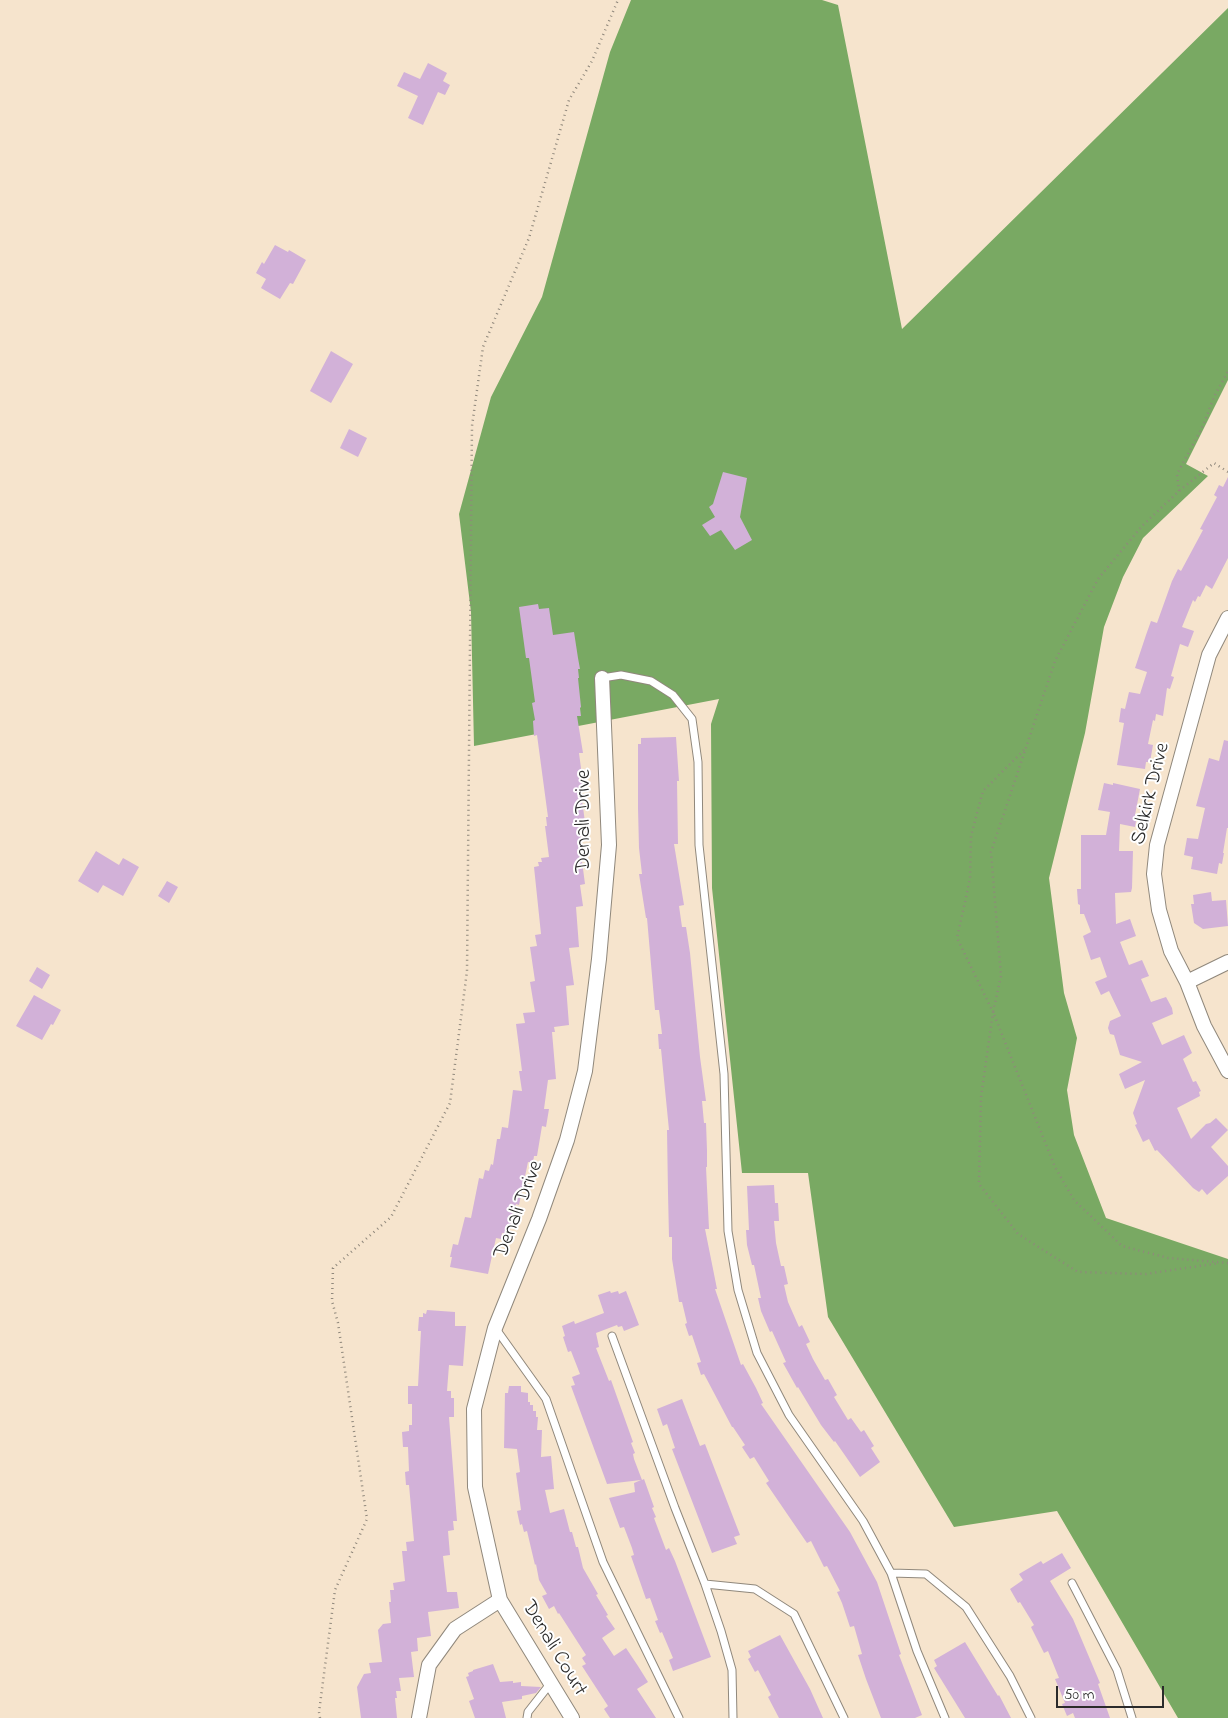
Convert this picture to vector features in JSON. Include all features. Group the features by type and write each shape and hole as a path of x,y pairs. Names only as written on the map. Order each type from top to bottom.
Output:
{"street":[{"name":"Selkirk Drive","path":"1228,618 1209,655 1157,845 1154,874 1159,910 1171,950 1187,982 1204,1026 1228,1071"},
{"name":"Denali Drive","path":"500,1600 474,1487 474,1409 495,1328 539,1219 564,1149 585,1071 599,959 609,845 602,678"},
{"path":"1187,982 1228,962"},
{"path":"419,1718 429,1665 455,1629 500,1600"},
{"name":"Denali Court","path":"500,1600 572,1718"}],"lane":[{"path":"602,678 621,675 651,682 673,695 692,719 698,762 699,844 724,1074 728,1231 738,1290 757,1353 789,1416 862,1521 892,1573 917,1651 945,1718"},
{"path":"495,1328 546,1399 603,1562 679,1718"},
{"path":"612,1336 705,1584 732,1670 733,1718"},
{"path":"892,1573 926,1574 966,1607 1010,1676 1031,1718"},
{"path":"1072,1583 1117,1670 1132,1718"},
{"path":"705,1584 755,1589 794,1614 844,1718"},
{"path":"526,1718 528,1712 550,1684"}],"path":[{"path":"320,1718 319,1712 335,1590 367,1519 338,1323 332,1302 333,1268 391,1217 450,1103 467,971 472,426 483,347 529,238 569,100 592,61 618,0"},
{"path":"1179,491 1177,474 1203,426 1214,397 1228,371"},
{"path":"1226,1262 1146,1274 1078,1272 1018,1234 979,1184 981,1097 993,1012 1001,976 991,852 1055,661 1098,579 1142,526 1179,491 1214,464 1228,472"},
{"path":"1025,749 983,791 971,836 970,879 957,938 993,1012 1055,1167 1074,1200 1122,1246 1168,1258 1226,1262"}],"green space":[{"path":"631,0 822,0 838,5 902,329 1228,8 1228,380 1186,464 1208,476 1143,538 1123,577 1104,627 1085,733 1049,878 1064,993 1077,1038 1067,1090 1074,1135 1106,1218 1228,1259 1228,1718 1178,1718 1057,1511 954,1527 828,1317 808,1173 742,1173 712,888 711,724 719,699 474,746 471,612 459,514 491,397 542,297 610,52"}],"building":[{"path":"428,63 447,73 443,81 450,85 445,95 438,92 423,125 408,118 418,96 397,86 404,72 420,79"},
{"path":"275,245 288,252 289,250 306,260 293,284 290,283 280,299 261,288 266,279 256,273 262,262 264,264"},
{"path":"331,351 353,364 331,403 310,391"},
{"path":"349,429 367,438 358,457 340,448"},
{"path":"723,472 747,478 740,517 752,540 735,550 721,530 710,536 702,525 715,517 709,507 713,504"},
{"path":"1228,477 1228,558 1212,589 1206,585 1200,597 1198,596 1195,602 1193,600 1182,627 1194,631 1188,647 1180,644 1171,676 1174,677 1170,689 1167,688 1163,716 1156,714 1155,721 1153,720 1148,744 1153,745 1150,762 1146,762 1145,769 1117,765 1124,723 1119,722 1121,708 1125,709 1129,692 1140,694 1147,672 1135,668 1151,621 1157,623 1172,581 1178,569 1181,571 1203,530 1200,529 1217,497 1214,495 1219,485 1223,487"},
{"path":"538,604 539,609 549,608 553,635 574,632 580,669 578,669 578,678 581,716 577,716 583,753 579,753 584,791 581,792 586,830 580,831 582,846 580,846 585,884 580,885 583,906 576,907 579,947 569,948 574,985 566,986 569,1025 554,1027 555,1032 552,1032 556,1079 548,1080 544,1109 549,1109 546,1127 542,1126 537,1156 534,1156 533,1163 528,1162 519,1205 516,1204 509,1234 502,1233 501,1239 496,1238 488,1274 450,1267 452,1257 450,1257 453,1244 458,1245 465,1217 471,1218 479,1178 483,1179 485,1170 489,1171 491,1164 493,1165 497,1139 500,1139 502,1127 508,1128 513,1090 522,1091 519,1071 522,1071 516,1024 525,1023 523,1013 535,1012 530,982 535,981 530,947 537,946 535,935 541,934 534,867 539,866 538,862 542,862 541,858 549,857 545,826 547,826 546,817 548,817 537,735 534,736 533,721 535,720 532,703 535,702 529,658 526,658 519,607"},
{"path":"676,737 679,781 677,781 678,844 674,844 684,905 679,906 682,927 686,927 690,953 706,1101 702,1101 704,1123 706,1123 709,1229 705,1229 717,1289 715,1289 741,1365 743,1364 756,1388 763,1403 761,1404 850,1532 877,1582 901,1654 899,1655 922,1715 915,1718 881,1718 858,1655 862,1654 854,1626 850,1627 837,1592 840,1591 827,1566 824,1567 811,1541 807,1543 766,1483 769,1481 754,1457 750,1459 742,1447 745,1445 732,1427 704,1374 701,1375 697,1363 701,1362 692,1335 689,1336 685,1324 687,1323 682,1302 679,1302 672,1259 672,1237 669,1237 667,1130 669,1130 658,1034 662,1034 659,1010 655,1010 647,918 639,874 642,874 638,808 638,744 641,744 641,738"},
{"path":"1224,740 1228,741 1228,828 1222,864 1219,863 1217,874 1191,869 1193,857 1184,855 1187,838 1198,839 1205,808 1196,806 1209,758 1219,761"},
{"path":"1104,783 1140,789 1135,815 1137,815 1135,827 1120,824 1119,851 1133,851 1132,888 1131,892 1115,893 1116,924 1130,919 1136,936 1120,942 1129,965 1142,960 1149,976 1141,979 1151,1002 1166,997 1172,1008 1173,1014 1152,1023 1162,1045 1184,1035 1192,1053 1183,1059 1193,1082 1196,1081 1201,1091 1199,1092 1200,1096 1177,1108 1191,1139 1206,1124 1216,1118 1228,1130 1211,1147 1228,1166 1228,1176 1207,1195 1202,1189 1199,1192 1193,1188 1157,1150 1155,1151 1149,1139 1143,1142 1135,1125 1137,1124 1133,1113 1145,1080 1125,1089 1119,1074 1142,1062 1120,1055 1114,1035 1110,1034 1108,1028 1110,1021 1121,1016 1109,991 1101,995 1095,982 1107,977 1100,957 1091,960 1083,936 1091,932 1084,914 1080,914 1080,905 1078,904 1077,889 1081,889 1081,835 1106,835 1110,812 1098,810"},
{"path":"96,851 119,865 123,858 139,867 123,896 103,885 98,893 78,881"},
{"path":"167,881 178,887 169,903 158,896"},
{"path":"1211,892 1212,901 1226,900 1228,926 1203,929 1194,923 1191,904 1194,904 1193,895"},
{"path":"37,967 50,975 42,989 29,981"},
{"path":"34,995 61,1010 42,1040 16,1026"},
{"path":"774,1185 779,1221 774,1221 776,1243 781,1266 784,1266 788,1284 784,1285 788,1302 799,1327 802,1325 810,1342 806,1344 813,1359 825,1380 828,1379 837,1395 834,1397 848,1420 851,1418 861,1432 864,1430 874,1446 871,1448 880,1462 860,1477 835,1441 821,1425 797,1388 783,1363 786,1362 761,1311 758,1298 761,1298 754,1265 752,1265 747,1245 746,1230 749,1230 747,1186"},
{"path":"610,1291 611,1293 618,1291 619,1294 626,1291 639,1325 624,1331 622,1326 618,1327 617,1325 596,1333 599,1347 596,1348 609,1381 611,1380 633,1442 631,1443 635,1453 633,1454 634,1459 642,1480 644,1479 654,1507 652,1508 656,1517 654,1518 666,1550 669,1548 675,1561 711,1657 673,1671 669,1660 673,1658 655,1621 658,1620 650,1598 646,1599 631,1556 634,1555 624,1527 620,1528 609,1498 635,1492 634,1483 641,1480 607,1484 571,1386 575,1385 572,1377 580,1374 571,1351 568,1352 562,1326 574,1321 575,1324 604,1313 598,1295"},
{"path":"427,1310 455,1312 455,1326 466,1326 463,1366 449,1365 447,1391 451,1391 451,1398 454,1398 454,1417 449,1417 457,1521 453,1521 454,1530 448,1531 450,1555 443,1556 447,1592 457,1592 459,1608 428,1612 431,1636 417,1638 418,1651 411,1652 414,1677 399,1678 401,1691 396,1691 397,1698 395,1698 397,1718 361,1718 357,1687 364,1674 371,1673 369,1663 382,1662 378,1630 383,1624 391,1623 390,1590 394,1590 393,1583 405,1581 402,1551 407,1551 406,1542 414,1541 409,1485 406,1485 405,1472 409,1471 408,1447 403,1447 402,1432 409,1431 409,1425 412,1425 412,1404 408,1404 408,1386 418,1386 421,1331 418,1331 419,1317 423,1317 423,1313 426,1314"},
{"path":"509,1386 521,1386 521,1392 528,1393 528,1402 530,1402 530,1405 533,1405 533,1411 536,1411 536,1417 538,1417 537,1430 542,1430 541,1457 551,1456 554,1489 545,1490 550,1513 564,1509 570,1532 572,1532 576,1547 578,1547 583,1568 598,1594 596,1595 608,1615 606,1616 615,1629 602,1638 614,1656 626,1648 648,1682 637,1689 656,1718 610,1718 604,1709 608,1706 582,1666 586,1664 582,1658 586,1655 554,1606 549,1609 542,1596 547,1594 539,1580 527,1531 524,1532 522,1524 520,1525 517,1511 521,1510 516,1473 520,1472 517,1449 504,1448 505,1393 508,1393"},
{"path":"682,1399 700,1446 705,1444 740,1535 734,1537 737,1544 712,1553 672,1449 675,1448 667,1424 663,1426 657,1409"},
{"path":"1062,1553 1071,1568 1050,1581 1073,1619 1100,1683 1098,1684 1110,1718 1075,1718 1073,1713 1067,1716 1062,1704 1065,1703 1055,1679 1059,1678 1048,1651 1044,1653 1031,1627 1034,1625 1010,1589 1023,1580 1019,1574 1041,1561 1043,1564"},
{"path":"780,1635 810,1689 823,1718 779,1718 768,1697 771,1695 758,1670 755,1672 748,1659 751,1657 748,1651"},
{"path":"965,1642 999,1695 1011,1718 965,1718 934,1668 937,1666 934,1660"},
{"path":"493,1664 500,1682 513,1681 513,1683 521,1682 521,1686 541,1687 536,1693 522,1696 522,1699 502,1702 506,1718 475,1718 469,1701 474,1699 466,1677 473,1670"}]}
